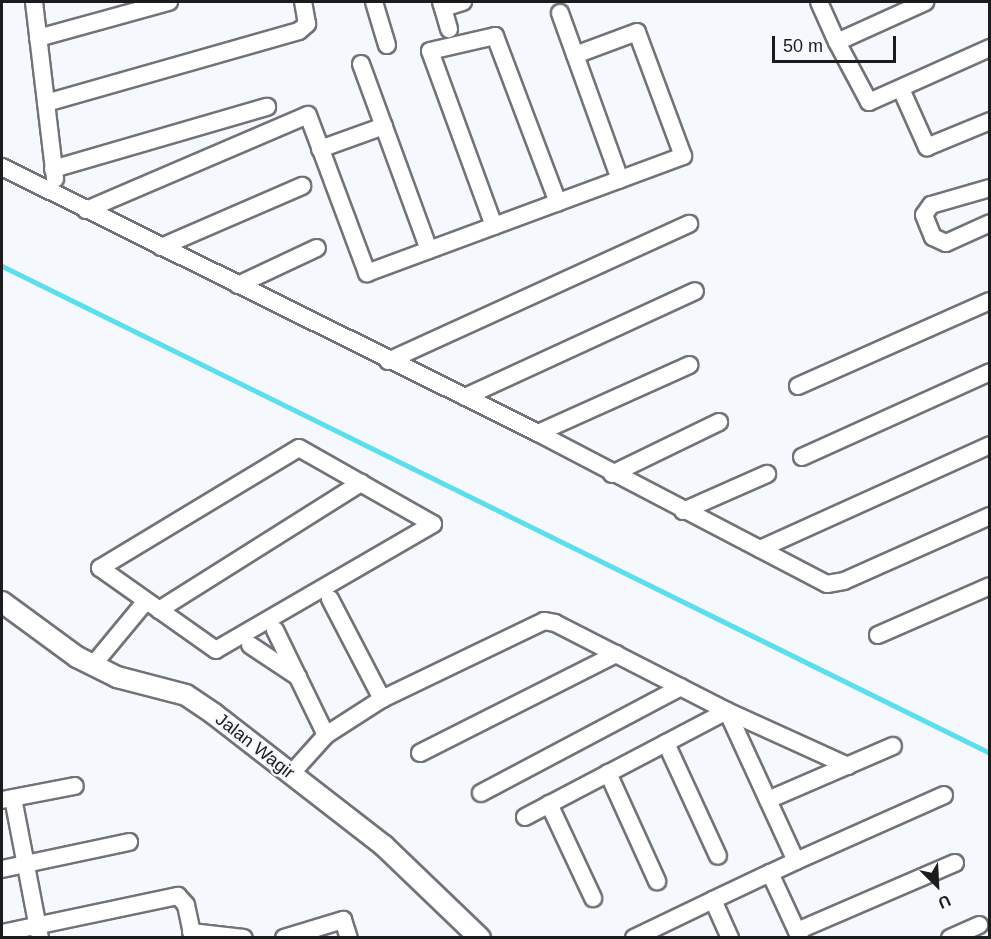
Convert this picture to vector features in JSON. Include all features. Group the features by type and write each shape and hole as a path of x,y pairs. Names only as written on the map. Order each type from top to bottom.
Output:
{"street":[{"path":"34,2 56,195"},
{"path":"38,38 169,2"},
{"path":"46,103 299,31 307,24 303,2"},
{"path":"374,2 387,45"},
{"path":"449,29 442,5 463,2"},
{"path":"819,2 865,99 872,102 990,48"},
{"path":"837,42 925,2"},
{"path":"560,13 620,180"},
{"path":"86,210 308,115 367,273 683,156 637,32 575,55"},
{"path":"494,226 430,51 495,36 558,202"},
{"path":"362,64 429,250"},
{"path":"901,89 927,147 990,121"},
{"path":"53,169 267,107"},
{"path":"320,149 384,126"},
{"path":"2,167 388,361 465,397 682,512 820,580 836,584 990,516"},
{"path":"161,247 302,186"},
{"path":"990,188 931,205 924,215 933,237 946,243 990,223"},
{"path":"388,361 689,224"},
{"path":"238,285 317,248"},
{"path":"465,397 695,291"},
{"path":"798,386 990,301"},
{"path":"538,434 689,365"},
{"path":"801,457 990,372"},
{"path":"612,474 719,422"},
{"path":"760,549 990,445"},
{"path":"299,448 433,524 216,650 153,605 100,568 299,448"},
{"path":"682,512 767,474"},
{"path":"93,665 153,605 361,483"},
{"path":"878,636 990,586"},
{"path":"330,599 382,699"},
{"name":"Jalan Wagir","path":"2,602 93,665 117,677 186,695 384,846 480,938"},
{"path":"291,774 326,735 382,699 544,621 616,654 727,711 848,766"},
{"path":"275,630 326,735"},
{"path":"250,645 298,677"},
{"path":"420,753 616,654"},
{"path":"481,793 681,687"},
{"path":"525,817 727,711"},
{"path":"727,711 796,861"},
{"path":"666,742 718,856"},
{"path":"768,800 893,746"},
{"path":"608,773 657,881"},
{"path":"39,932 7,799 75,786"},
{"path":"634,938 656,933 713,900 944,795"},
{"path":"549,804 593,898"},
{"path":"2,869 129,842"},
{"path":"770,873 798,934 955,863"},
{"path":"2,933 39,932 178,896 186,905 192,935 244,938"},
{"path":"713,900 730,938"},
{"path":"284,938 343,920 349,938"},
{"path":"958,936 979,925"}],"waterway":[{"path":"2,266 990,753"}]}
